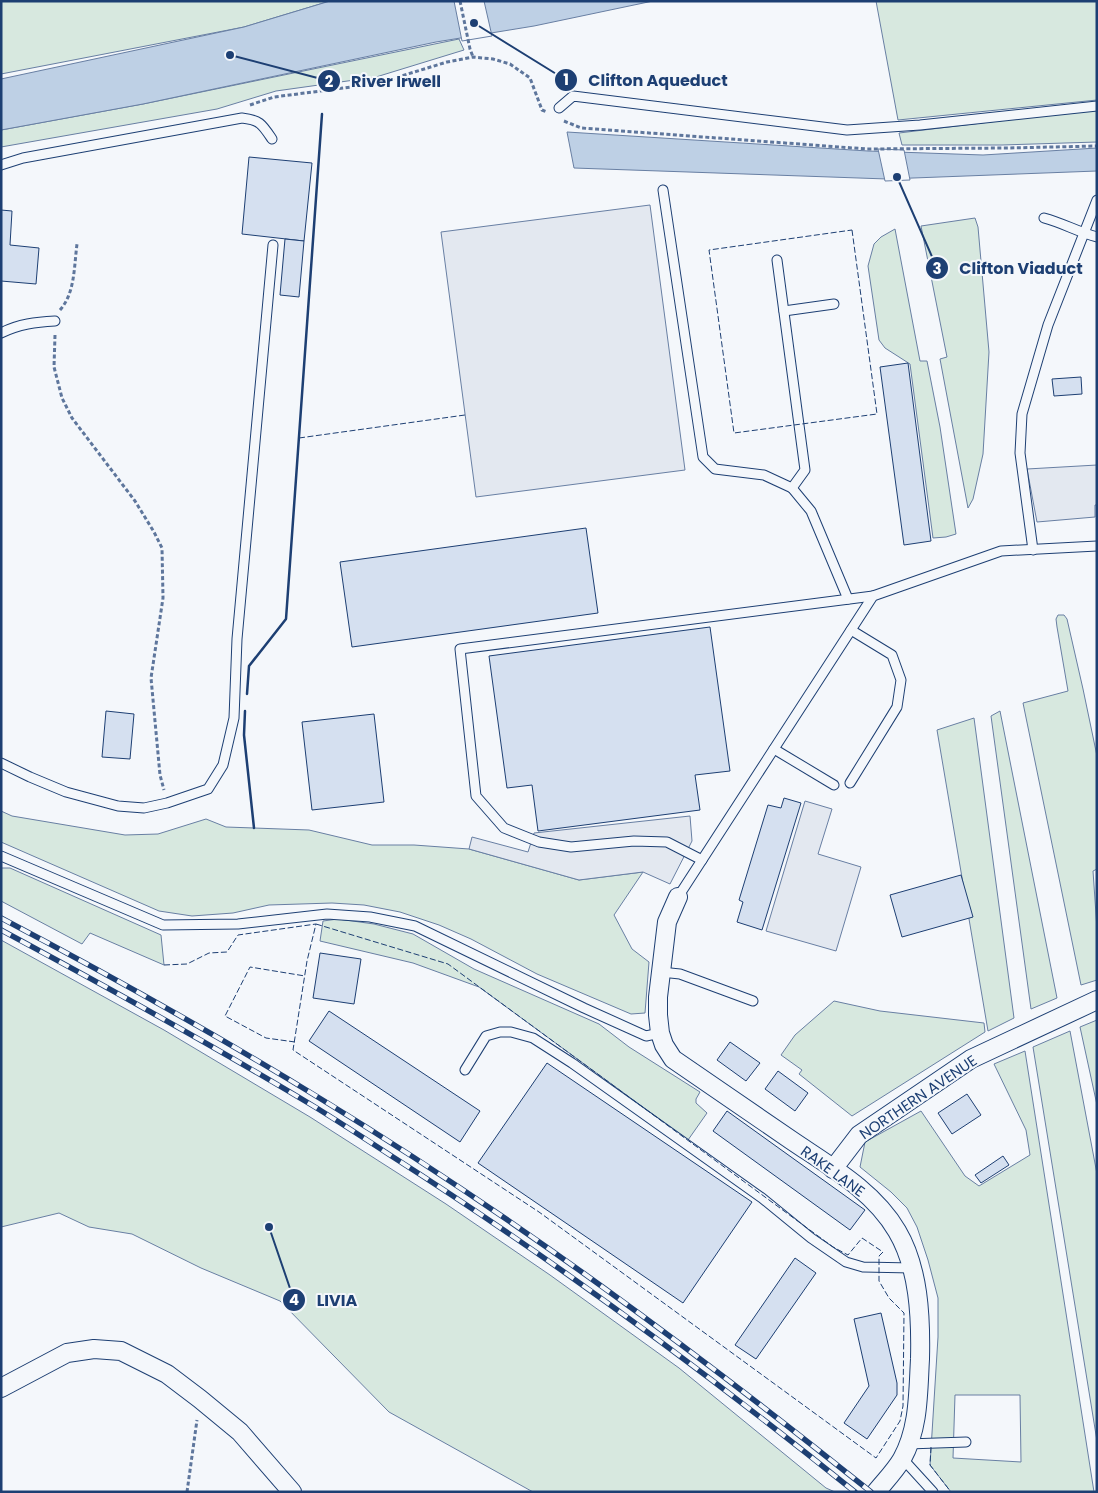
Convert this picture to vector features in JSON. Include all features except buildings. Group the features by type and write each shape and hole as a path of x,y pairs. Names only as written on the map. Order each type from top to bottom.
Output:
{"street":[{"name":"RAKE LANE","path":"678,896 667,922 658,998 660,1033 664,1045 673,1059 833,1169 878,1204 897,1231 912,1268 920,1317 917,1414 913,1432 902,1456 876,1492"},
{"name":"NORTHERN AVENUE","path":"833,1169 859,1135 971,1059 1097,1000"},
{"path":"1,1388 67,1354 94,1349 121,1351 167,1374 240,1432 292,1492"}],"lane":[{"path":"558,108 572,96 847,130 920,126 1097,106"},
{"path":"1,165 23,158 242,118 254,119 263,124 272,139"},
{"path":"663,190 703,457 716,470 764,474 792,488 811,511 848,599"},
{"path":"1033,550 1020,453 1022,414 1048,325 1097,200"},
{"path":"1044,218 1061,223 1084,234 1097,237"},
{"path":"1,763 66,792 118,806 144,808 208,789 223,764 234,718 238,639 273,245"},
{"path":"777,260 805,470 792,488"},
{"path":"784,311 834,304"},
{"path":"1,333 13,327 31,322 55,321"},
{"path":"702,860 667,842 634,841 571,847 539,842 504,828 476,796 460,649 873,596 1001,551 1097,546"},
{"path":"678,896 873,596"},
{"path":"850,783 897,707 900,680 892,655 851,630"},
{"path":"774,749 834,785"},
{"path":"1,856 163,925 238,924 328,914 370,916 415,926 646,1036 660,1033"},
{"path":"661,972 680,974 753,1001"},
{"path":"465,1070 486,1036 500,1032 511,1032 533,1038 572,1062 762,1198 811,1238 846,1262 863,1267 912,1268"},
{"path":"933,1492 902,1456 966,1442"}],"path":[{"path":"460,1 473,57"},
{"path":"77,244 71,291 67,302 56,316 55,321 54,367 62,398 72,418 135,501 162,548 163,598 151,678 160,775 166,803"},
{"path":"187,1492 200,1400"}],"shaded area":[{"path":"1,1 330,1 244,27 1,74"},
{"path":"876,1 1097,1 1097,100 898,120"},
{"path":"459,39 464,50 376,77 276,91 217,109 1,147 1,130 143,104"},
{"path":"1097,109 1097,142 1002,145 902,145 899,133"},
{"path":"650,205 685,470 476,497 441,232"},
{"path":"975,218 978,227 989,352 983,454 973,499 968,508 940,359 947,357 921,226"},
{"path":"895,229 920,361 927,361 940,427 956,534 946,537 933,538 910,364 885,348 879,340 868,266 874,244 881,237"},
{"path":"1097,465 1097,505 1095,505 1095,517 1037,522 1027,469"},
{"path":"1058,615 1064,615 1067,619 1097,756 1097,869 1093,871 1097,929 1097,980 1081,985 1023,703 1068,691 1057,627 1056,619"},
{"path":"1000,711 1057,998 1031,1009 991,716"},
{"path":"974,718 1014,1018 988,1031 937,730"},
{"path":"805,801 832,809 818,854 861,867 836,951 766,931"},
{"path":"1,811 12,816 125,835 158,834 206,819 226,827 309,830 372,845 414,845 469,849 579,880 643,872 614,915 632,949 649,962 645,1013 631,1014 537,974 471,939 439,925 400,912 364,905 332,903 269,905 233,913 192,916 159,911 1,842"},
{"path":"690,816 692,841 670,884 643,872 579,880 469,849 472,837 528,852 534,833"},
{"path":"1,868 10,868 161,935 164,965 90,933 82,944 1,901"},
{"path":"338,919 374,924 413,934 474,969 599,1024 629,1047 700,1092 696,1103 707,1113 688,1140 479,987 413,963 320,941 323,921"},
{"path":"1,940 164,1030 310,1117 446,1204 550,1275 679,1368 826,1488 835,1492 533,1492 389,1412 280,1301 201,1268 132,1234 89,1227 59,1213 1,1227"},
{"path":"834,1001 880,1011 984,1023 985,1032 852,1116 799,1074 802,1070 781,1055 795,1035"},
{"path":"1097,1020 1097,1105 1080,1027"},
{"path":"1070,1031 1097,1174 1097,1441 1033,1047"},
{"path":"1025,1051 1094,1492 951,1492 930,1465 938,1337 938,1298 917,1227 907,1208 891,1192 860,1167 865,1142 921,1111 965,1176 979,1186 1030,1155 1026,1130 994,1064","holes":["955,1395 1020,1395 1021,1462 953,1458"]}],"water":[{"path":"330,1 653,1 534,26 436,42 143,104 1,130 1,79 244,27"},
{"path":"567,132 868,151 983,155 1097,148 1097,171 887,179 574,168"}],"pier":[{"path":"454,1 484,1 492,36 462,41"},
{"path":"878,149 904,150 910,180 885,181"}],"railway":[{"path":"1,918 203,1029 321,1099 463,1190 602,1286 805,1439 871,1492"},
{"path":"1,930 276,1084 453,1196 628,1318 743,1404 855,1492"}],"fence":[{"path":"852,230 877,414 734,433 709,250 852,230"},
{"path":"299,438 465,415"},
{"path":"316,924 448,964 833,1247 848,1255 862,1238 883,1252 879,1256 879,1281 889,1298 904,1313 903,1406 900,1421 876,1458 539,1212 293,1050 307,961 316,924"},
{"path":"164,965 187,964 209,953 227,952 238,935 316,924"},
{"path":"295,1042 266,1038 225,1016 250,967 305,976"},
{"path":"931,1447 930,1465 951,1492"}],"wall":[{"path":"247,694 249,666 286,619 322,114"},
{"path":"245,711 244,735 254,828"}],"place":[{"name":"Clifton Aqueduct","path":"474,23"},
{"name":"River Irwell","path":"230,55"},
{"name":"Clifton Viaduct","path":"897,177"},
{"name":"LIVIA","path":"269,1227"}]}
